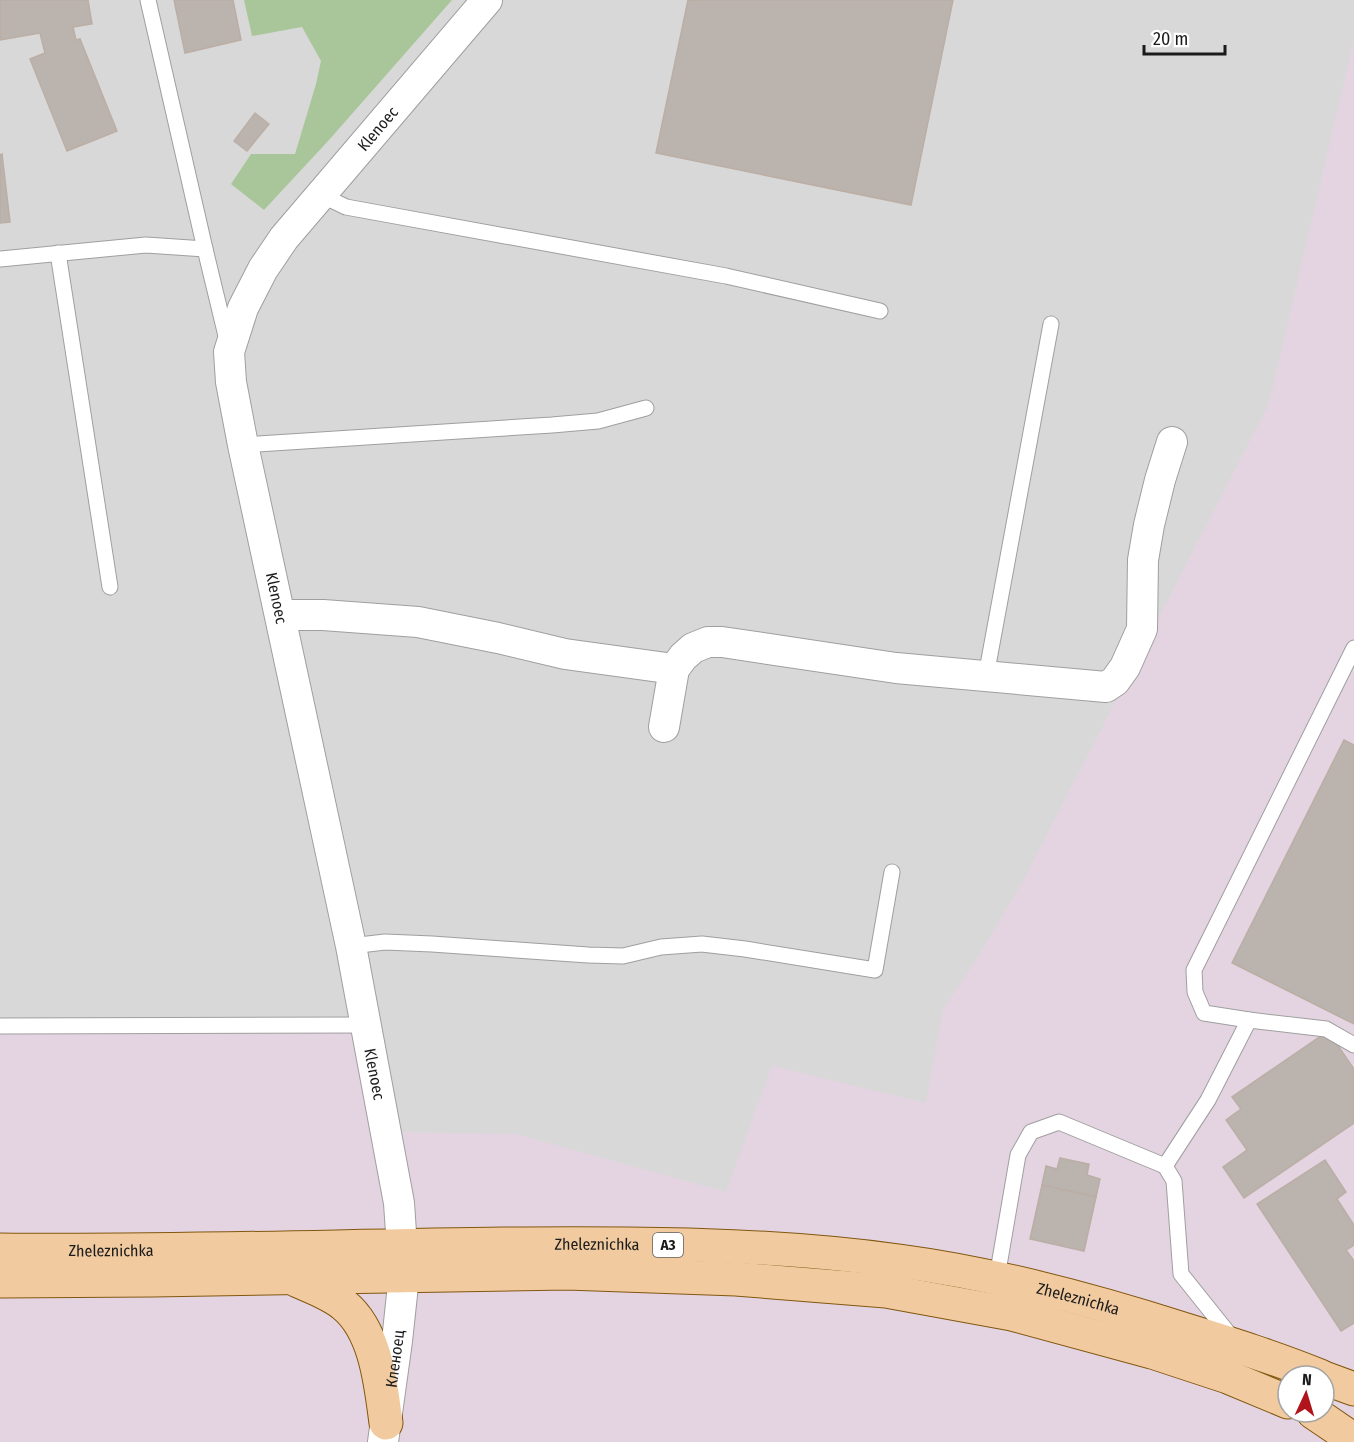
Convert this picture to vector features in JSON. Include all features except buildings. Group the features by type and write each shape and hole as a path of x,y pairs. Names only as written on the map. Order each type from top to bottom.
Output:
{"main road":[{"name":"Zheleznichka","path":"0,1281 291,1278 403,1260 607,1244 777,1248 900,1261 997,1277 1132,1312 1288,1364"},
{"name":"Zheleznichka","path":"0,1250 118,1251 403,1260 578,1273 736,1279 886,1291 1012,1314 1152,1352 1228,1377 1276,1397"},
{"path":"291,1278 331,1296 346,1306 357,1318 367,1336 377,1368 384,1432"},
{"path":"1336,1382 1354,1389"},
{"name":"Zheleznichka","path":"1329,1424 1354,1440"}],"street":[{"name":"Klenoec","path":"403,1260 399,1203 351,946 243,446 231,382 230,352 243,308 263,269 284,238 487,0"},
{"path":"664,727 674,669 693,648 708,642 722,642 896,668 1106,687 1115,681 1125,667 1142,629 1143,560 1157,491 1172,442"},
{"path":"280,615 323,615 418,622 566,654 674,669"},
{"name":"Кленоец","path":"384,1432 397,1341 403,1260"},
{"path":"1319,1424 1331,1436 1333,1442"}],"lane":[{"path":"148,0 230,352"},
{"path":"321,195 346,207 726,276 880,311"},
{"path":"0,259 146,245 205,249"},
{"path":"58,253 110,587"},
{"path":"986,676 1051,324"},
{"path":"243,446 598,421 645,408"},
{"path":"1354,648 1194,970 1195,992 1204,1013 1326,1029 1354,1044"},
{"path":"351,946 385,942 623,956 662,948 702,944 875,970 892,872"},
{"path":"1165,1166 1208,1100 1249,1020"},
{"path":"0,1026 366,1025"},
{"path":"997,1277 1018,1155 1031,1132 1059,1122 1165,1166 1174,1181 1181,1274 1239,1347"}],"shaded area":[{"path":"0,0 1354,0 1354,1442 0,1442"},
{"path":"1354,40 1354,1442 0,1442 0,1019 366,1025 386,1132 516,1134 726,1192 772,1066 926,1103 943,1010 1021,885 1269,404"}],"green space":[{"path":"244,0 452,0 264,210 231,184 251,154 295,154 321,61 302,27 252,36"}]}
